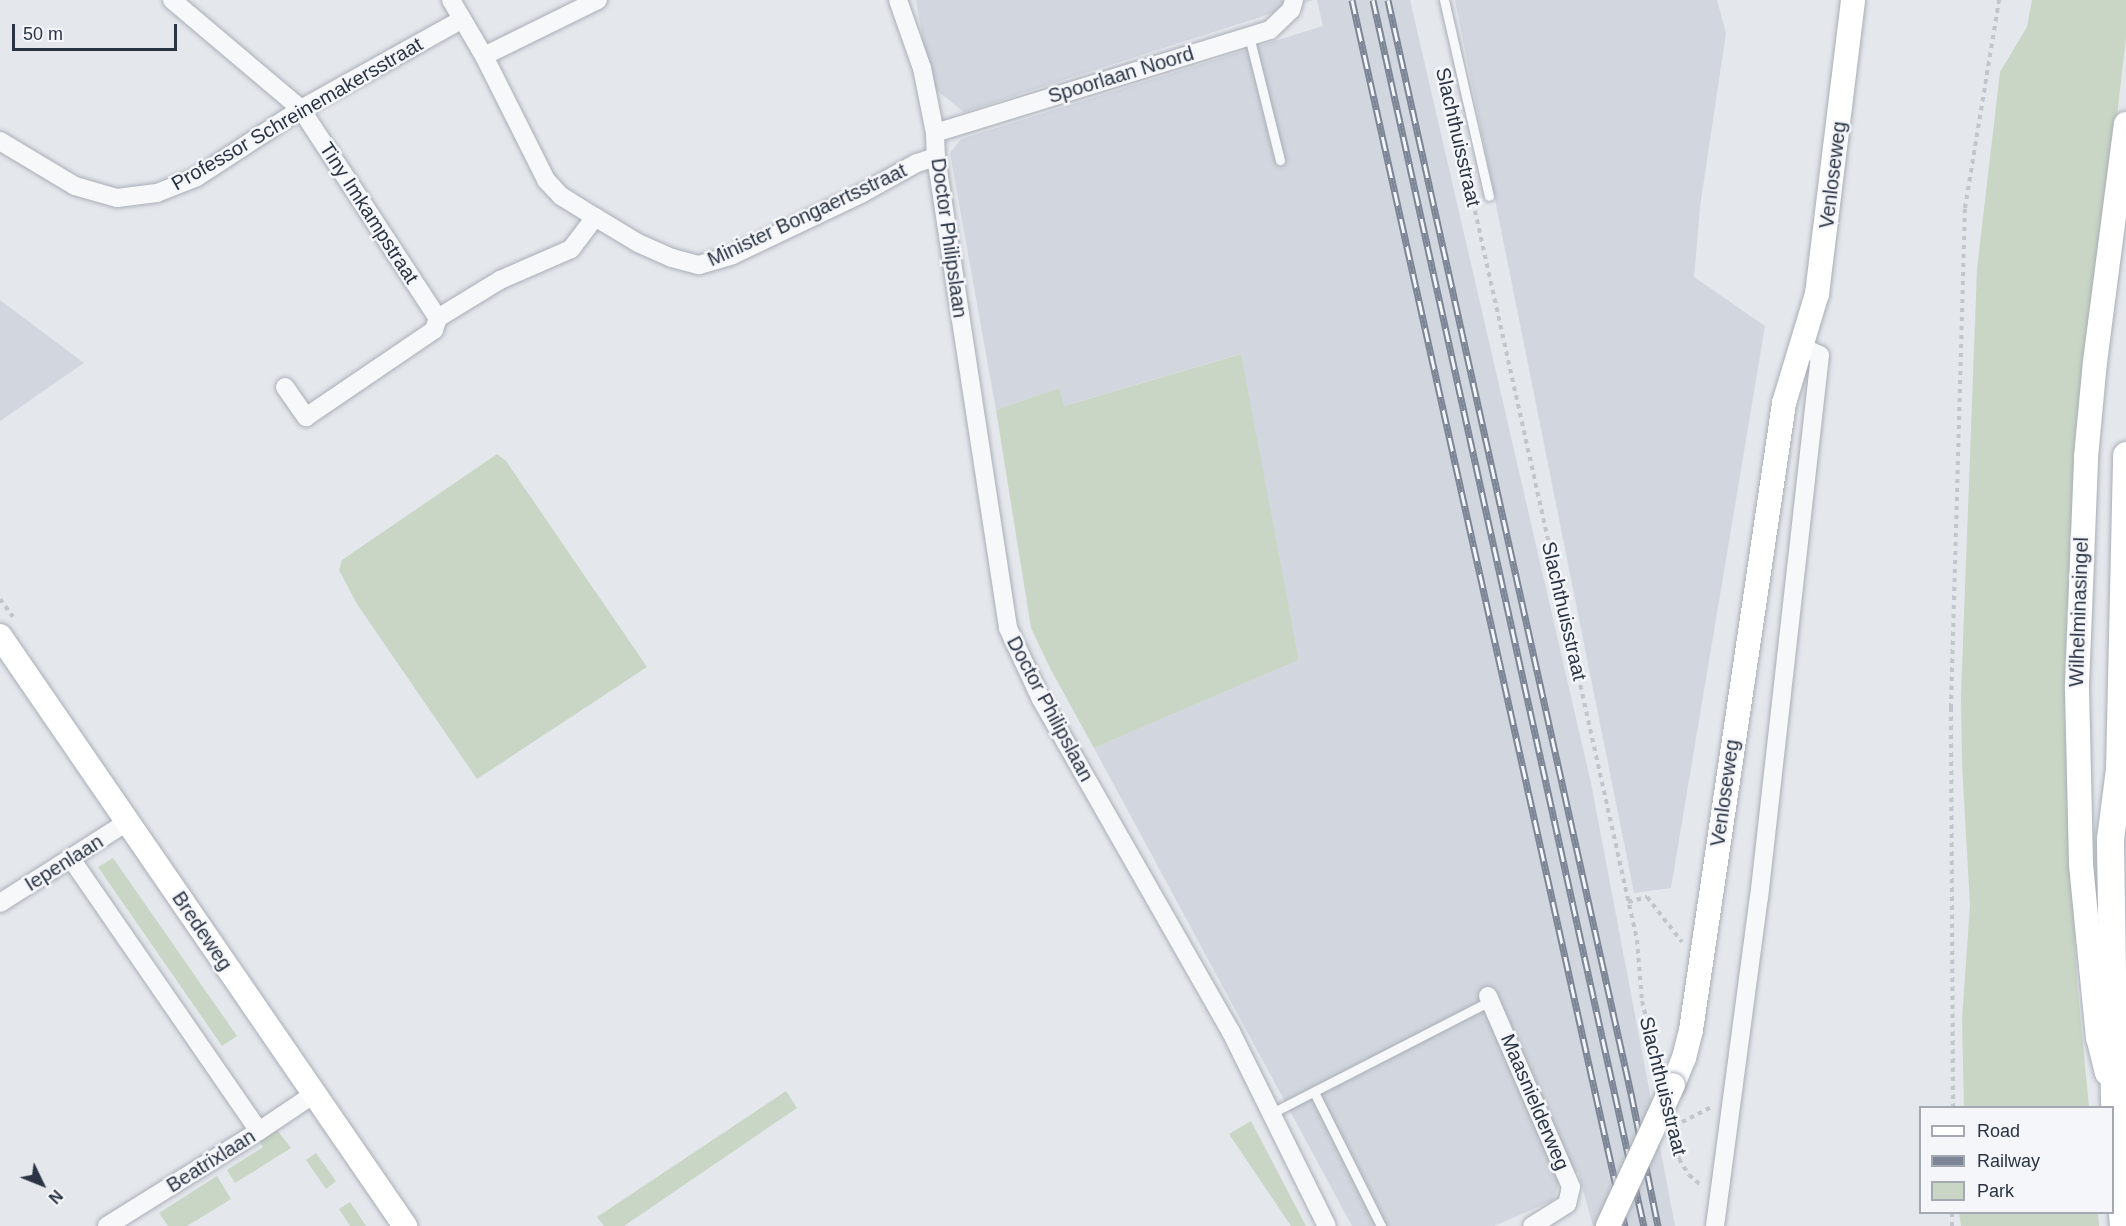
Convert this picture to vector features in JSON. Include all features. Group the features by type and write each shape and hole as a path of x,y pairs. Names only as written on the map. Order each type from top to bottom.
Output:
{"main road":[{"name":"Wilhelminasingel","path":"2124,1226 2114,1099 2110,839 2119,770 2126,455"},
{"name":"Wilhelminasingel","path":"2119,770 2126,807"}],"street":[{"name":"Tiny Imkampstraat","path":"172,0 301,109 438,318"},
{"name":"Minister Bongaertsstraat","path":"451,0 484,56 546,180 561,196 595,218 638,243 672,258 699,265 733,255 861,194 916,163 936,157"},
{"path":"484,56 598,0"},
{"name":"Doctor Philipslaan","path":"898,0 922,68 935,133 936,157 1008,628 1041,699 1232,1032 1328,1226"},
{"name":"Spoorlaan Noord","path":"935,133 1270,30 1291,10 1294,0"},
{"name":"Venloseweg","path":"1608,1226 1666,1077 1684,1058 1691,1030 1784,403 1817,294 1824,255 1853,0"},
{"name":"Professor Schreinemakersstraat","path":"0,141 75,186 117,198 158,193 197,177 301,109 461,20"},
{"name":"Wilhelminasingel","path":"2114,1099 2098,1038 2080,864 2076,685 2087,445 2095,362 2126,124"},
{"path":"285,387 306,417 435,330 438,318 500,280 571,249 595,218"},
{"path":"1715,1220 1759,898 1820,355 1802,347"},
{"name":"Bredeweg","path":"0,636 405,1226"},
{"name":"Iepenlaan","path":"0,903 72,860 128,822"},
{"path":"72,860 259,1131"},
{"name":"Maasnielderweg","path":"1489,998 1571,1186 1567,1204 1532,1226"},
{"name":"Beatrixlaan","path":"107,1226 314,1094"}],"lane":[{"name":"Slachthuisstraat","path":"1444,0 1489,196"},
{"path":"1249,36 1280,160"},
{"path":"1272,1113 1489,998"},
{"path":"1314,1092 1381,1226"}],"path":[{"path":"1953,1106 1951,708 1965,207 1999,0"},
{"name":"Slachthuisstraat","path":"1472,199 1637,940 1642,1001 1666,1077"},
{"path":"1628,902 1647,897 1686,948"},
{"path":"1681,1122 1733,1096"},
{"name":"Slachthuisstraat","path":"1671,1125 1679,1159 1689,1175 1706,1191 1715,1220"}],"shaded area":[{"path":"916,0 1313,0 964,112 931,86"},
{"path":"1317,0 1410,0 1591,783 1675,1226 1593,1226 1578,1172 1559,1182 1554,1200 1494,1226 1352,1226 1094,748 1299,660 1240,354 1063,406 1059,388 996,410 950,153 961,139 1323,26"},
{"path":"1455,0 1717,0 1726,33 1700,207 1694,277 1765,326 1671,888 1634,893"},
{"path":"0,300 84,363 0,421"}],"green space":[{"path":"2032,0 2126,0 2126,38 2074,489 2065,724 2077,981 2089,1106 1964,1106 1962,1019 1970,905 1962,764 1961,695 1977,269 2000,72 2027,27"},
{"path":"1241,354 1299,660 1094,748 1051,670 1031,628 996,410 1059,388 1064,406"},
{"path":"497,454 506,461 647,667 477,779 357,604 339,570 342,560"},
{"path":"113,858 237,1036 222,1046 98,867"},
{"path":"786,1091 797,1108 624,1226 604,1226 597,1217"},
{"path":"1251,1121 1306,1226 1291,1226 1229,1134"},
{"path":"276,1129 291,1148 235,1183 227,1170 263,1147 259,1140"},
{"path":"316,1153 336,1181 326,1189 306,1160"},
{"path":"217,1176 231,1199 187,1226 168,1226 159,1213"},
{"path":"350,1202 366,1226 350,1226 339,1209"},
{"path":"1959,1214 2098,1214 2099,1226 1961,1226"}],"railway":[{"path":"1352,0 1625,1226"},
{"path":"1373,0 1644,1226"},
{"path":"1388,0 1631,1093 1658,1226"}]}
